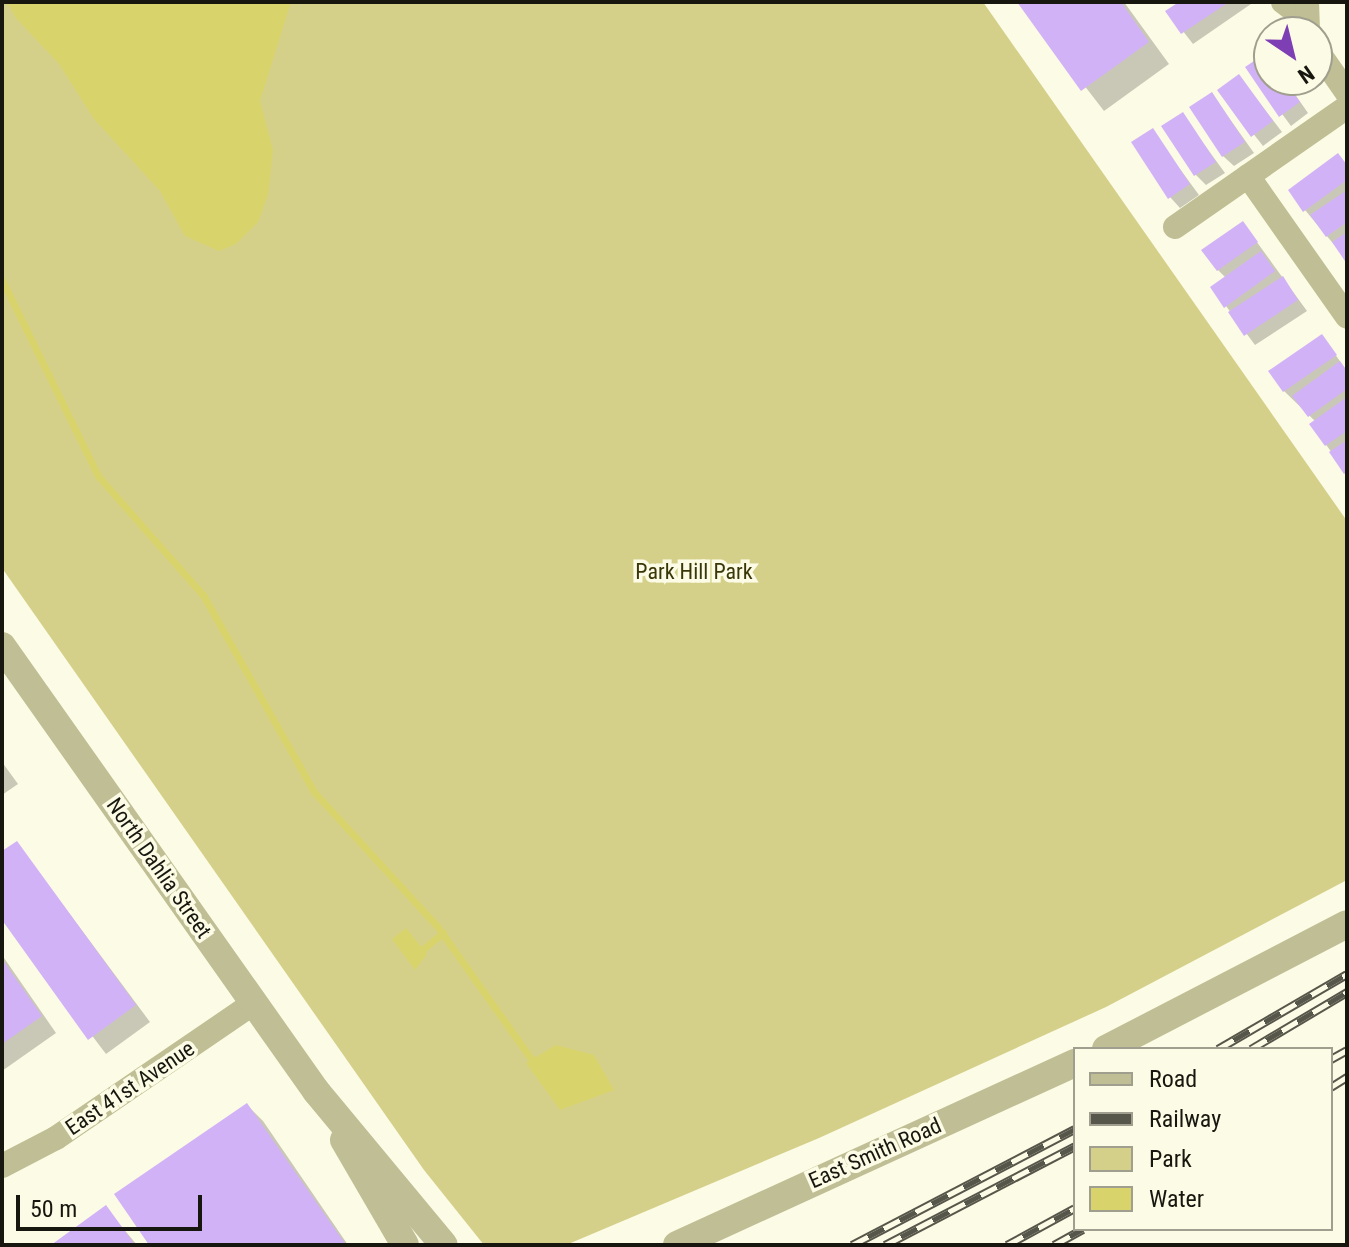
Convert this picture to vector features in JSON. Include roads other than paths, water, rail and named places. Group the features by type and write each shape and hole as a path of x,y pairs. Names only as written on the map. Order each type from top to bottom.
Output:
{"street":[{"path":"1283,2 1304,16"},
{"path":"1333,73 1347,93"},
{"path":"1175,227 1347,107"},
{"path":"1248,176 1347,317"},
{"name":"North Dahlia Street","path":"2,646 316,1091 444,1245"},
{"path":"1110,1047 1347,924"},
{"name":"East 41st Avenue","path":"2,1166 56,1138 254,1003"},
{"name":"East Smith Road","path":"677,1245 1073,1064"},
{"name":"North Dahlia Street","path":"316,1091 405,1245"}],"water":[{"path":"7,2 291,2 260,101 273,150 268,195 258,222 236,244 219,251 185,236 160,191 94,119 59,64 16,18"},
{"path":"406,928 427,954 415,970 392,939"},
{"path":"556,1045 594,1055 614,1090 560,1110 526,1063"}],"waterway":[{"path":"2,280 98,476 203,595 314,792 437,926 531,1059"},
{"path":"423,949 443,933"}],"railway":[{"path":"1221,1047 1347,974"},
{"path":"1254,1047 1347,992"},
{"path":"1333,1058 1347,1050"},
{"path":"1333,1086 1347,1077"},
{"path":"852,1245 1073,1130"},
{"path":"885,1245 1073,1147"},
{"path":"1007,1245 1073,1209"},
{"path":"1054,1245 1079,1231"}],"park label":[{"name":"Park Hill Park","path":"694,572"}]}
